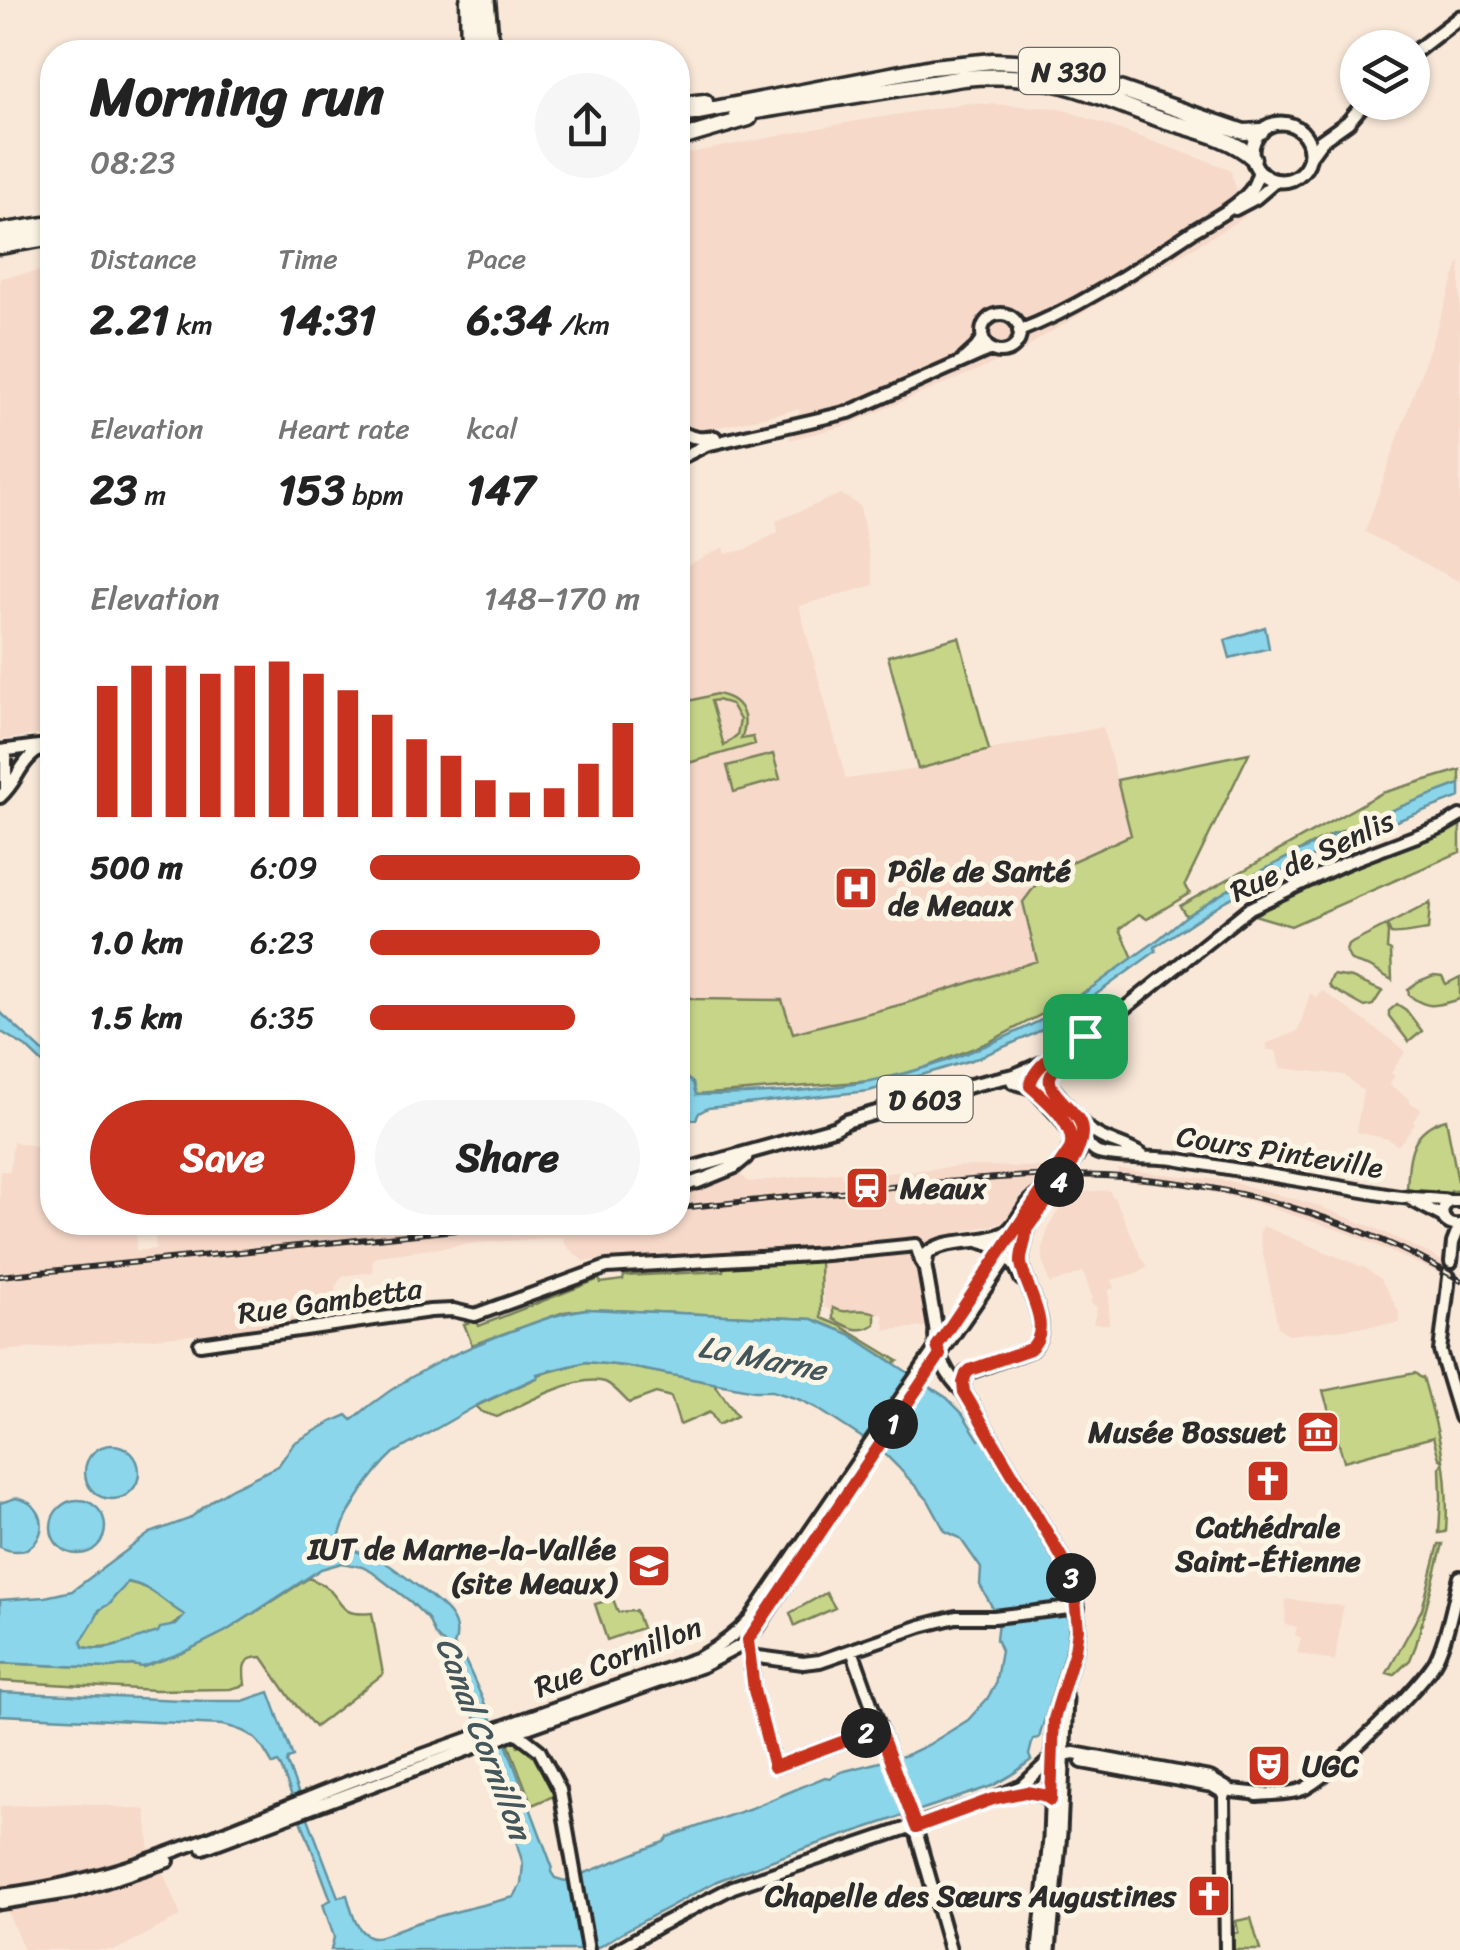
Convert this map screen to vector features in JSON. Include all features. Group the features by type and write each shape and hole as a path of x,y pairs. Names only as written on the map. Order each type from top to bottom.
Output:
{"highway":[{"path":"468,0 470,40"},
{"name":"N 330","path":"690,114 932,67 1015,62 1073,72 1244,132 1262,131"},
{"name":"N 330","path":"690,122 963,78 1028,78 1064,85 1219,139 1245,151 1256,164"},
{"path":"690,103 782,90 804,92"},
{"path":"690,135 772,108"},
{"path":"0,232 40,226"},
{"path":"0,246 40,240"}],"main road":[{"path":"478,0 481,40"},
{"path":"488,0 492,40"},
{"path":"1430,40 1460,17"},
{"name":"N 330","path":"1262,131 1277,124 1302,132 1320,132 1340,118"},
{"name":"N 330","path":"1256,164 1276,181 1293,179 1306,167 1321,141 1347,120"},
{"path":"1019,330 1048,320 1110,285 1244,197 1252,188 1256,139 1262,131"},
{"path":"1302,132 1310,156"},
{"path":"1203,225 1248,203 1276,181"},
{"path":"692,451 692,438 751,431 860,402 964,360 976,348 983,326 994,315 1010,317 1019,330 1017,342 1008,350 991,349 982,338"},
{"path":"692,451 849,412 991,349"},
{"path":"7,750 40,745"},
{"path":"6,791 24,762 40,749"},
{"path":"6,791 17,761 7,750"},
{"name":"Rue de Senlis","path":"1032,1083 1250,908 1460,816"},
{"path":"1004,1255 1026,1230 1078,1139 1081,1123 1051,1087 1050,1065"},
{"name":"Rue de Senlis","path":"1007,1078 1050,1065"},
{"name":"D 603","path":"690,1167 750,1153 976,1084 1007,1078 1032,1083"},
{"path":"1032,1083 1051,1087"},
{"path":"1032,1083 1078,1139 1096,1152"},
{"path":"697,1182 715,1172 729,1157 776,1138 848,1121"},
{"name":"Cours Pinteville","path":"1081,1123 1097,1137 1139,1154"},
{"name":"Cours Pinteville","path":"1078,1139 1139,1154 1410,1199 1453,1226 1460,1225"},
{"path":"1040,1950 1051,1800 1066,1684 1076,1644 1073,1583 964,1392 946,1370 937,1346 925,1267 927,1254 933,1248 1009,1231 1030,1201 1054,1197 1082,1155 1096,1152"},
{"name":"Cours Pinteville","path":"1096,1152 1107,1156 1139,1154"},
{"path":"690,1184 734,1167 750,1153"},
{"path":"748,1640 924,1372 937,1346 1043,1198"},
{"name":"Cours Pinteville","path":"1410,1199 1454,1201"},
{"path":"1453,1244 1442,1209 1454,1201"},
{"path":"1450,1262 1460,1225"},
{"path":"924,1372 946,1370 966,1374 1033,1348 1039,1328 1021,1262 1026,1230"},
{"path":"975,1240 992,1244 1018,1270 1039,1328"},
{"name":"Rue Gambetta","path":"200,1344 430,1311 454,1310 475,1315 607,1267 916,1245 925,1267"},
{"path":"1448,1277 1440,1341 1458,1397 1460,1417"},
{"path":"964,1392 966,1374"},
{"name":"Rue Cornillon","path":"513,1733 720,1646 744,1626 874,1445"},
{"path":"617,1950 733,1888 993,1799 1022,1786 1058,1756 1074,1753 1220,1787 1234,1797 1306,1788 1419,1685 1437,1658 1460,1578"},
{"path":"751,1656 803,1663 820,1661 956,1617 995,1617 1072,1608"},
{"path":"744,1626 754,1690 774,1767 879,1728"},
{"path":"1446,1627 1460,1628"},
{"name":"Rue Cornillon","path":"513,1733 702,1666 748,1640"},
{"path":"852,1650 916,1827 950,1950"},
{"path":"1048,1950 1058,1856 1054,1719 1066,1684"},
{"path":"535,1725 533,1734 539,1750 560,1790 588,1950"},
{"path":"2,1900 176,1852 476,1742 513,1733 539,1750"},
{"path":"1220,1787 1226,1950"},
{"path":"993,1799 1028,1792 1051,1800 1056,1815 1054,1844 1058,1856"}],"shaded area":[{"path":"968,103 1059,108 1230,169 1245,217 1025,350 845,426 789,440 800,409 690,433 690,153"},
{"path":"1460,261 1460,582 1365,532"},
{"path":"40,271 40,735 0,740 0,278"},
{"name":"Pôle de Santé de Meaux","path":"841,494 860,506 874,585 799,606 846,779 918,769 1103,727 1131,835 1044,874 1024,901 1038,961 903,1004 793,1033 690,998 690,564 724,547 726,554 747,549 778,532 776,521"},
{"path":"1322,990 1406,1051 1391,1073 1395,1076 1389,1084 1422,1109 1398,1146 1388,1139 1356,1132 1363,1091 1344,1075 1280,1068 1276,1051 1267,1050 1267,1043 1298,1031 1310,993 1316,997"},
{"path":"13,1142 40,1147 40,1235 137,1235 136,1251 155,1249 156,1235 690,1235 690,1191 739,1170 749,1182 841,1172 842,1177 962,1166 1053,1167 1005,1222 938,1237 917,1261 928,1327 885,1330 883,1314 841,1315 824,1307 819,1251 583,1261 564,1244 563,1237 378,1256 372,1261 373,1272 343,1276 335,1287 339,1319 0,1351 0,1171 10,1171"},
{"path":"1117,1169 1229,1181 1313,1204 1430,1254 1445,1263 1443,1275 1350,1234 1249,1201 1187,1187 1120,1180"},
{"path":"1109,1190 1148,1267 1112,1280 1109,1324 1093,1324 1097,1308 1090,1302 1092,1297 1083,1272 1050,1284 1043,1263 1043,1245 1050,1224 1070,1193"},
{"path":"1263,1226 1365,1268 1381,1279 1399,1312 1399,1323 1289,1335 1278,1327 1259,1234"},
{"path":"1286,1599 1343,1606 1335,1661 1297,1653 1301,1638 1295,1635 1297,1627 1285,1625"},
{"path":"82,1803 146,1810 150,1854 163,1873 181,1916 116,1950 24,1950 6,1909 0,1910 0,1806"}],"green space":[{"path":"959,637 989,750 918,769 888,656"},
{"path":"716,694 732,700 744,716 741,739 753,737 755,744 690,763 690,701","holes":["711,701 731,704 740,720 737,735 724,746"]},
{"path":"1249,753 1185,885 1190,893 1147,919 1139,914 1120,929 1133,958 1092,988 987,1043 896,1079 696,1095 690,1086 690,998 782,1000 793,1033 903,1004 1037,961 1023,902 1044,874 1131,835 1117,780"},
{"path":"773,754 780,779 734,792 727,766"},
{"path":"1460,770 1460,784 1324,838 1186,916 1180,906 1382,793"},
{"path":"1460,823 1460,852 1291,926 1251,914 1321,882"},
{"path":"1430,903 1428,930 1391,934 1387,925"},
{"path":"1386,926 1392,980 1351,961 1346,951 1348,945"},
{"path":"1333,975 1352,978 1382,991 1373,1005 1365,1007 1331,988"},
{"path":"1434,975 1442,976 1446,984 1460,977 1460,999 1428,1005 1409,995 1408,989"},
{"path":"1397,1004 1422,1031 1409,1042 1389,1016"},
{"path":"1446,1119 1457,1191 1443,1196 1407,1189 1410,1155 1418,1137"},
{"path":"820,1259 821,1318 898,1361 894,1363 849,1334 812,1319 587,1309 564,1312 472,1345 464,1324 476,1320 479,1326 599,1279 601,1283 623,1280 624,1276 723,1271 724,1265"},
{"path":"833,1308 875,1313 875,1324 864,1329 848,1327 833,1319"},
{"path":"586,1362 714,1383 737,1416 718,1425 710,1412 680,1425 671,1397 656,1393 629,1403 605,1382 594,1380 550,1392 497,1417 476,1406 537,1375"},
{"path":"1415,1373 1423,1377 1442,1453 1445,1472 1446,1491 1446,1532 1439,1533 1443,1461 1433,1437 1344,1461 1323,1391"},
{"path":"1439,1544 1443,1544 1410,1660 1394,1675 1387,1673 1422,1609"},
{"path":"309,1578 324,1585 347,1610 372,1613 383,1674 315,1727 262,1657 247,1661 245,1685 230,1689 155,1690 0,1681 0,1663 143,1667 226,1631"},
{"path":"126,1582 150,1590 186,1615 165,1629 136,1640 107,1647 83,1647 81,1641 100,1610"},
{"path":"826,1593 835,1608 795,1626 790,1613"},
{"path":"613,1599 618,1612 636,1611 642,1628 607,1640 595,1604"},
{"path":"516,1740 518,1746 524,1744 533,1751 556,1795 532,1805 508,1743"},
{"path":"1251,1918 1260,1950 1232,1950 1231,1934 1238,1932 1236,1921"}],"water":[{"path":"1265,627 1269,648 1230,658 1225,640"},
{"path":"1460,784 1460,797 1352,838 1223,902 1155,947 1156,951 1069,1014 1034,1034 978,1058 869,1091 708,1108 690,1119 690,1081 696,1095 848,1085 929,1066 989,1044 1060,1009 1188,915 1253,876 1389,811"},
{"path":"0,1012 40,1049 40,1060 26,1047 0,1031"},
{"name":"Canal Cornillon","path":"587,1309 812,1319 849,1334 947,1398 962,1413 979,1440 983,1438 1058,1569 1070,1614 1067,1644 1039,1738 1033,1739 1031,1760 992,1786 717,1881 601,1946 586,1950 331,1950 334,1937 323,1904 331,1900 281,1767 278,1763 273,1765 248,1734 223,1725 0,1715 0,1692 243,1701 269,1692 293,1757 287,1763 338,1897 347,1895 354,1918 364,1933 381,1936 514,1897 521,1884 523,1864 488,1748 450,1661 453,1659 428,1619 372,1572 342,1563 321,1569 226,1631 143,1667 0,1663 0,1600 72,1591 150,1533 189,1519 232,1488 278,1466 294,1443 347,1415 352,1420 391,1390 432,1366 497,1336","holes":["586,1362 772,1391 815,1407 881,1450 928,1500 945,1531 960,1538 981,1568 980,1585 995,1612 996,1639 1001,1651 995,1685 987,1699 968,1720 907,1755 825,1777 565,1881 555,1878 506,1744 454,1645 456,1630 452,1619 396,1570 347,1547 339,1539 361,1493 394,1453 481,1403 538,1377 537,1374","127,1582 151,1591 185,1615 176,1625 120,1645 102,1649 83,1647 81,1641 99,1610 111,1603"]},
{"path":"112,1445 131,1453 139,1472 131,1491 112,1499 93,1491 85,1472 93,1453"},
{"path":"16,1498 30,1504 42,1523 35,1543 14,1551 0,1547 0,1503"},
{"path":"78,1500 97,1508 105,1527 97,1546 78,1554 59,1546 51,1527 59,1508"}],"waterway":[{"name":"La Marne","path":"247,1571 277,1535"}],"railway":[{"path":"690,1207 1012,1177 1150,1179 1288,1206 1377,1238 1460,1280"},
{"path":"0,1276 408,1235"}],"place":[{"name":"Pôle de Santé de Meaux","path":"856,888"},
{"name":"Meaux","path":"867,1188"},
{"name":"Musée Bossuet","path":"1318,1432"},
{"name":"Cathédrale Saint-Étienne","path":"1268,1481"},
{"name":"IUT de Marne-la-Vallée (site Meaux)","path":"649,1566"},
{"name":"UGC","path":"1269,1766"},
{"name":"Chapelle des Sœurs Augustines","path":"1209,1896"}],"route":[{"path":"1099,1029 1055,1068 1049,1079 1051,1087 1081,1123 1083,1138 1078,1154 1026,1230 1021,1254 1040,1335 1033,1348 970,1370 963,1383 964,1392 1068,1568 1074,1588 1078,1629 1054,1719 1051,1800 1031,1792 1014,1794 916,1827 879,1728 774,1767 754,1690 748,1640 940,1355 937,1346 1070,1149 1073,1140 1069,1129 1030,1086 1031,1078 1039,1066 1085,1036 1099,1029"}]}
